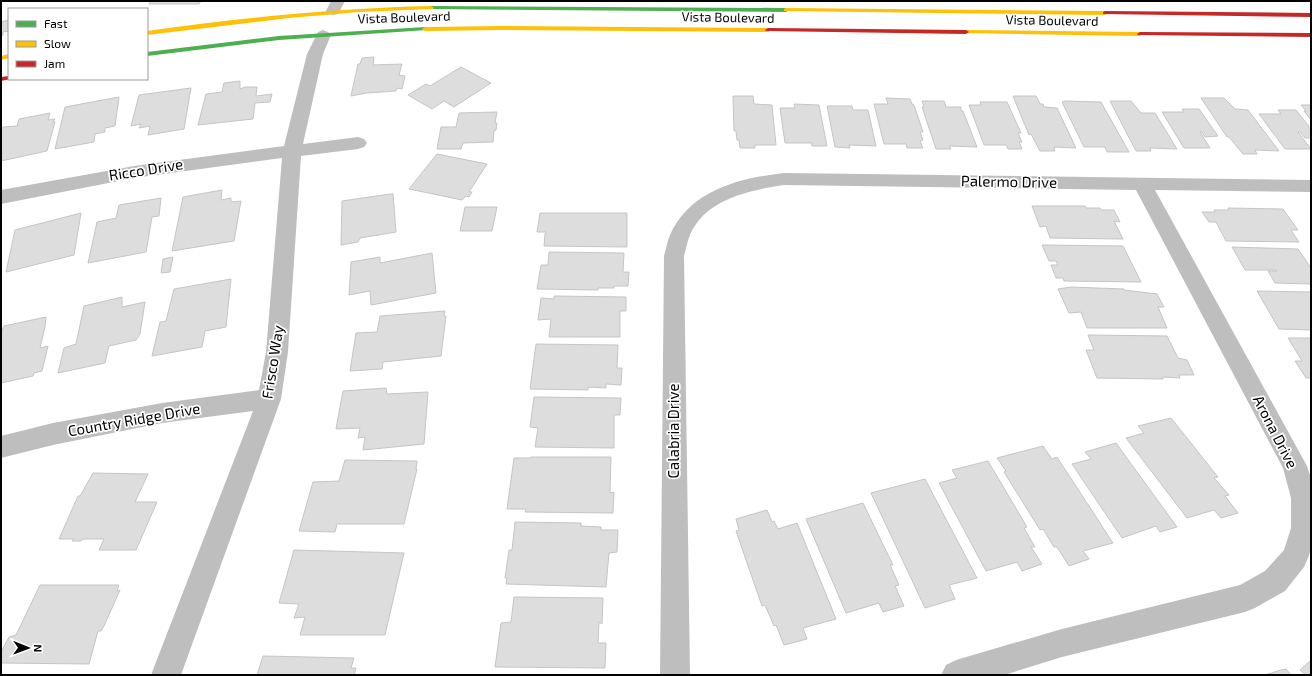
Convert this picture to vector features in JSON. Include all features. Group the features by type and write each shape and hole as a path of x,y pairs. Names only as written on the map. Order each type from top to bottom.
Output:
{"main road":[{"name":"Vista Boulevard","path":"148,33 224,22 333,18 404,8 1311,15"},
{"path":"387,18 484,8"},
{"name":"Vista Boulevard","path":"148,54 276,39 333,18 429,28 1311,35"},
{"path":"300,24 333,18"},
{"path":"165,51 250,32"}],"street":[{"name":"Frisco Way","path":"166,675 269,399 277,352 292,151 315,54 333,18"},
{"name":"Ricco Drive","path":"1,197 112,175 205,161 358,143"},
{"name":"Palermo Drive","path":"711,200 733,189 758,182 784,179 1311,186"},
{"name":"Arona Drive","path":"956,675 1062,643 1245,598 1275,581 1295,558 1304,528 1304,498 1295,466 1142,184"},
{"name":"Calabria Drive","path":"674,675 674,256 681,234 692,216 711,200"},
{"name":"Country Ridge Drive","path":"1,447 52,434 162,413 269,399"}],"building":[{"path":"151,1 201,1 199,4 149,4"},
{"path":"8,20 8,31 3,32 3,35 1,36 1,22"},
{"path":"374,57 373,65 402,64 399,75 405,76 402,89 397,88 396,91 367,93 351,96 358,64 360,64 362,58"},
{"path":"461,67 491,83 454,107 444,101 432,109 408,95 426,84 430,86"},
{"path":"240,81 240,89 245,87 257,87 256,96 272,94 270,102 255,103 253,119 198,125 206,94 222,92 224,83"},
{"path":"191,88 184,129 148,135 150,126 139,128 141,124 131,126 139,95"},
{"path":"733,96 753,96 754,104 772,105 776,145 755,145 755,148 740,148 736,131 734,131"},
{"path":"1013,96 1036,96 1040,104 1043,104 1044,107 1057,108 1076,148 1054,147 1055,151 1040,151 1031,134 1029,135"},
{"path":"119,97 115,126 105,128 105,132 95,134 94,142 55,149 65,107"},
{"path":"886,98 910,99 914,105 923,132 920,132 923,140 920,141 923,148 907,148 906,144 884,144 874,104 888,104"},
{"path":"1201,98 1224,98 1235,109 1248,110 1279,151 1255,150 1257,154 1243,154 1229,137 1227,137"},
{"path":"922,101 944,101 946,107 961,107 961,111 963,111 977,147 949,146 951,149 936,149 922,107 924,107"},
{"path":"1110,101 1131,101 1141,113 1155,113 1177,149 1150,148 1151,151 1136,151"},
{"path":"980,102 1007,102 1021,133 1018,133 1022,142 1019,142 1022,149 1008,149 1006,145 984,145 969,105 981,105"},
{"path":"1062,102 1101,102 1129,152 1107,152 1105,147 1084,147"},
{"path":"794,104 819,105 827,146 812,146 812,143 785,143 780,108 795,108"},
{"path":"1301,105 1311,105 1311,120 1304,111 1306,111"},
{"path":"827,106 852,106 853,110 868,110 876,146 849,145 850,148 835,147"},
{"path":"1182,109 1199,109 1218,136 1205,137 1202,132 1200,132 1210,148 1184,148 1162,112 1184,112"},
{"path":"1278,110 1296,110 1311,129 1311,138 1305,138 1300,132 1298,132 1311,149 1285,149 1259,114 1281,114"},
{"path":"497,112 495,123 497,123 496,130 494,131 493,142 463,143 461,149 437,149 441,127 456,127 459,113"},
{"path":"50,113 48,120 55,119 53,122 55,122 47,151 1,161 1,129 3,127 17,126 19,119"},
{"path":"437,154 487,164 469,192 472,192 469,197 466,196 462,200 409,189"},
{"path":"222,190 221,200 231,198 231,202 241,201 234,241 172,251 183,197"},
{"path":"393,194 396,232 360,238 358,242 341,245 342,201"},
{"path":"161,198 159,216 152,217 146,252 88,263 97,222 116,218 119,205"},
{"path":"1032,206 1085,206 1086,208 1114,210 1120,222 1114,221 1123,239 1050,238 1046,226 1040,227"},
{"path":"465,207 497,207 492,231 460,231"},
{"path":"1228,208 1283,209 1298,230 1291,230 1299,242 1226,241 1216,222 1209,222 1202,212 1229,210"},
{"path":"81,213 74,255 6,272 15,230"},
{"path":"540,213 627,213 627,247 544,246 546,232 537,232"},
{"path":"1042,245 1123,246 1141,282 1064,281 1063,278 1056,278 1051,265 1058,265 1056,261 1049,261"},
{"path":"1232,247 1298,249 1311,268 1311,284 1275,283 1268,271 1277,271 1276,270 1245,270"},
{"path":"549,252 624,253 623,272 629,272 628,286 598,288 598,290 537,289 541,265 548,265"},
{"path":"432,253 436,293 371,305 370,291 349,295 351,262 380,257 380,263"},
{"path":"173,257 170,272 161,273 163,259"},
{"path":"231,279 226,327 205,331 202,347 152,356 160,322 166,321 174,289"},
{"path":"1071,287 1124,289 1157,294 1164,307 1158,307 1167,328 1087,328 1081,312 1069,313 1058,289"},
{"path":"1257,291 1311,292 1311,330 1279,329"},
{"path":"554,296 626,297 626,311 620,311 620,337 549,337 551,319 538,320 541,298 554,299"},
{"path":"122,297 122,307 145,302 140,334 136,340 109,346 105,363 58,373 64,348 76,344 84,306"},
{"path":"445,311 444,316 446,316 441,356 383,362 382,369 350,371 356,333 377,332 380,316"},
{"path":"46,317 40,348 48,346 42,371 34,373 33,376 1,383 1,332 4,326"},
{"path":"1088,335 1167,336 1178,358 1187,360 1194,375 1179,375 1180,378 1163,377 1163,379 1097,378 1086,350 1094,350"},
{"path":"1288,338 1311,338 1311,378 1306,378 1295,361 1302,361"},
{"path":"536,344 618,345 617,368 622,368 621,385 606,384 606,388 588,387 588,390 530,389"},
{"path":"386,388 387,394 428,392 424,444 363,450 365,437 358,438 360,428 336,429 343,391"},
{"path":"534,397 621,398 620,415 614,415 614,448 535,447 538,428 530,427"},
{"path":"1171,418 1218,477 1214,478 1229,495 1225,496 1238,513 1221,518 1214,510 1187,518 1126,438 1144,433 1138,426"},
{"path":"1116,443 1177,527 1160,532 1156,526 1122,538 1072,464 1091,459 1085,452"},
{"path":"1043,446 1052,459 1057,457 1113,543 1083,551 1089,559 1069,566 1057,547 1054,547 1043,529 1040,530 997,458"},
{"path":"611,457 610,493 614,492 613,513 525,512 526,509 507,509 514,458"},
{"path":"345,460 417,461 417,469 404,524 337,524 335,532 299,531 313,482 339,481"},
{"path":"988,461 1027,527 1024,528 1035,547 1031,547 1042,564 1022,571 1017,562 986,571 939,483 957,478 952,470"},
{"path":"93,473 148,474 135,502 157,502 136,550 99,550 104,539 83,539 81,541 72,541 74,539 59,539 78,496 80,496"},
{"path":"925,479 977,578 949,585 955,599 925,608 871,493"},
{"path":"863,503 893,565 890,565 899,585 895,586 904,606 883,612 879,603 846,613 806,519"},
{"path":"767,510 772,522 774,521 778,529 797,523 836,619 803,628 807,639 784,645 776,625 774,626 765,605 762,606 736,531 739,530 736,519"},
{"path":"515,522 581,523 581,526 601,527 601,530 618,530 617,552 609,553 606,587 506,584 507,578 505,578 509,550 512,550"},
{"path":"294,550 404,553 385,635 300,635 305,617 294,618 299,604 279,603"},
{"path":"40,585 119,585 117,591 120,590 104,626 101,631 98,631 89,664 1,663 1,652 9,637 16,635"},
{"path":"514,597 603,598 602,624 599,622 598,643 606,643 605,668 495,667 501,623 511,622"},
{"path":"263,656 354,658 351,668 356,668 354,675 257,675"},
{"path":"1311,660 1311,675 1306,675 1300,670"},
{"path":"1286,669 1291,675 1265,675 1281,670"}],"traffic: fast":[{"path":"431,8 786,10"},
{"path":"148,54 279,38 425,29"}],"traffic: slow":[{"path":"148,33 289,16 359,10 431,8"},
{"path":"786,10 1105,13"},
{"path":"425,29 501,28 768,30"},
{"path":"966,32 1140,34"},
{"path":"1,58 8,56"}],"traffic: jam":[{"path":"1105,13 1311,15"},
{"path":"768,30 966,32"},
{"path":"1140,34 1311,35"},
{"path":"1,79 8,78"}]}
